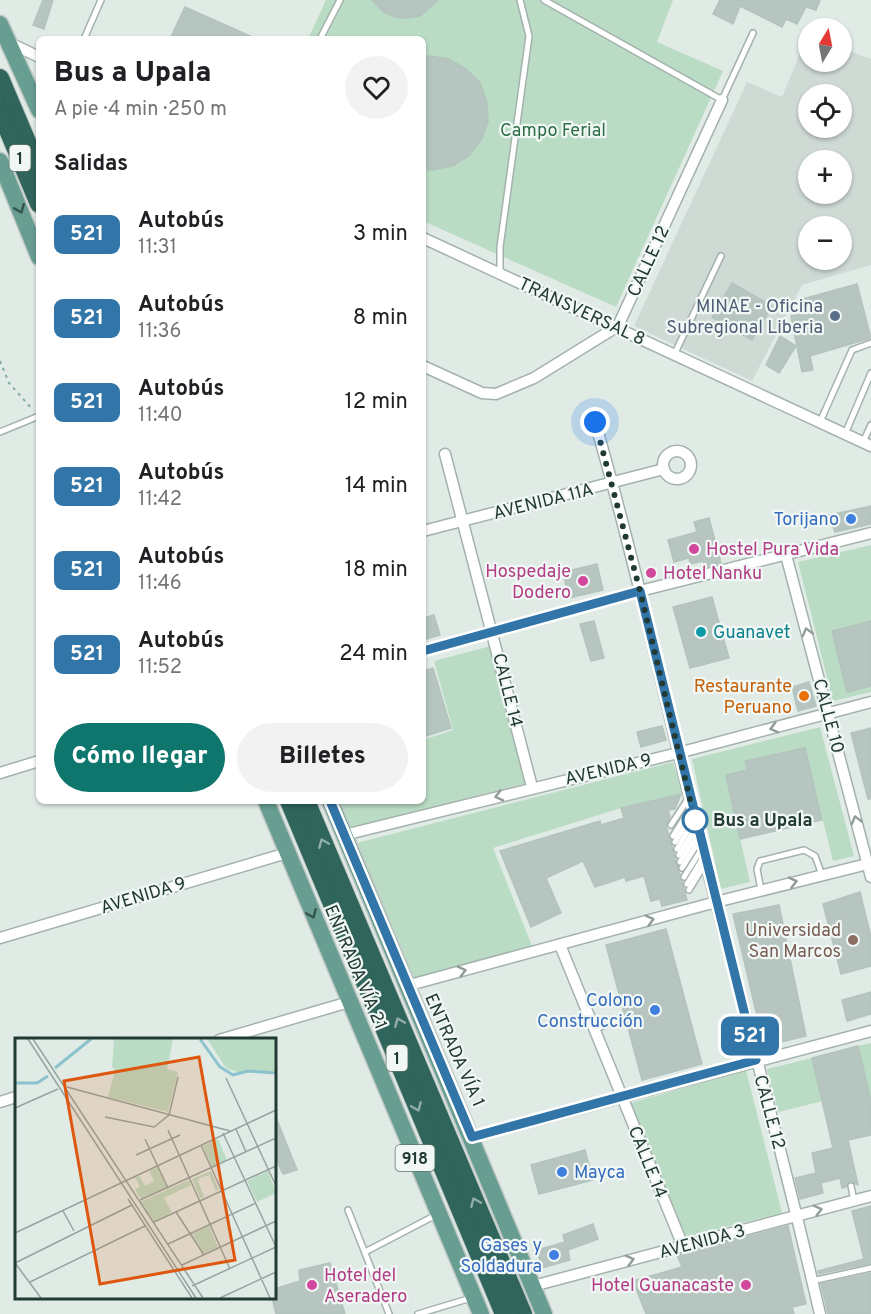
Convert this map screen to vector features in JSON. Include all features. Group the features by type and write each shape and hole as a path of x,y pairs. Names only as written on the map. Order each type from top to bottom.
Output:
{"highway":[{"name":"1","path":"0,78 36,163"},
{"name":"1","path":"0,111 36,197"},
{"name":"1","path":"290,804 504,1314"},
{"name":"1","path":"307,804 523,1314"}],"main road":[{"path":"0,24 36,91"},
{"path":"0,161 36,250"},
{"name":"ENTRADA VÍA 21","path":"267,804 481,1314"},
{"name":"ENTRADA VÍA 1","path":"331,804 544,1314"}],"street":[{"path":"10,43 36,56"},
{"name":"CALLE 12","path":"618,326 722,100"},
{"name":"TRANSVERSAL 8","path":"426,239 618,326 867,444"},
{"path":"426,367 482,393 496,394 534,378 618,326"},
{"name":"CALLE 12","path":"595,422 613,483 678,753 798,1216 820,1314"},
{"name":"CALLE 14","path":"444,454 532,787"},
{"name":"AVENIDA 11A","path":"426,530 664,469"},
{"path":"426,650 640,591 871,533"},
{"name":"CALLE 10","path":"786,555 871,877"},
{"name":"AVENIDA 9","path":"344,835 678,753 871,702"},
{"path":"0,773 36,762"},
{"name":"AVENIDA 9","path":"0,938 287,853"},
{"path":"406,986 761,890 869,864"},
{"name":"CALLE 14","path":"560,945 683,1246"},
{"path":"226,1038 349,1002"},
{"path":"472,1137 871,1031"},
{"path":"0,1102 15,1097"},
{"name":"AVENIDA 3","path":"533,1286 871,1196"}],"lane":[{"path":"85,36 101,0"},
{"path":"322,36 340,0"},
{"path":"500,273 500,247 529,36 520,0"},
{"path":"543,0 722,100 753,33"},
{"path":"675,354 721,256"},
{"path":"820,422 852,350 871,343"},
{"path":"845,434 871,373"},
{"path":"0,432 36,417"},
{"path":"867,444 871,425"},
{"path":"674,839 697,828"},
{"path":"674,839 697,828"},
{"path":"674,839 697,828"},
{"path":"681,865 697,828"},
{"path":"684,877 697,828"},
{"path":"688,887 697,828"},
{"path":"761,890 757,869 760,861 804,850 814,856 822,875"},
{"path":"594,1030 616,1020"},
{"path":"820,1044 822,1056"},
{"path":"851,1186 855,1201"},
{"path":"348,1210 389,1314"},
{"path":"365,1252 438,1214"},
{"path":"812,1281 871,1268"},
{"path":"418,1314 474,1297"}],"path":[{"path":"0,361 9,384 36,413"}],"shaded area":[{"path":"852,52 871,59 871,265 802,285 752,381 634,326 747,82 782,97 798,58 798,72 852,72"}],"green space":[{"name":"Campo Ferial","path":"326,0 673,0 657,42 723,71 616,307 426,222 426,36 309,36"},
{"path":"871,545 871,621 832,631 847,692 871,686 871,692 833,701 798,562"},
{"path":"491,646 527,783 348,829 339,804 426,804 426,739 453,730 434,661"},
{"path":"820,727 854,856 833,861 805,748 745,761 747,770 726,776 750,882 721,889 692,759"},
{"path":"673,762 683,793 621,808 493,848 532,946 401,982 341,847"},
{"path":"871,1043 871,1101 858,1046"},
{"path":"812,1058 823,1101 778,1112 767,1069"},
{"path":"746,1070 782,1213 686,1237 631,1103"}],"building":[{"path":"43,0 53,0 44,29 33,25"},
{"path":"372,0 438,0 420,16 408,18 395,17 384,12"},
{"path":"720,0 820,0 816,10 806,7 798,18 797,24 786,19 782,27 740,6 733,24 713,14"},
{"path":"185,7 250,36 171,36"},
{"path":"426,57 449,59 466,69 480,83 487,102 488,122 481,140 469,156 452,166 433,170 426,169"},
{"path":"732,283 772,306 752,340 712,317"},
{"name":"MINAE - Oficina Subregional Liberia","path":"857,284 871,338 810,356 813,370 802,372 791,316 803,313 799,300"},
{"path":"780,336 796,346 779,373 766,365"},
{"name":"Torijano","path":"871,506 871,524 835,532 829,515"},
{"name":"Hostel Pura Vida","path":"709,518 721,563 705,567 703,561 690,564 689,558 674,562 668,540 697,532 694,522"},
{"name":"Hospedaje Dodero","path":"597,564 603,590 569,598 563,572"},
{"name":"Guanavet","path":"712,597 729,658 690,668 673,607"},
{"path":"434,615 440,635 426,639 426,617"},
{"path":"594,621 604,658 591,661 580,624"},
{"path":"871,621 871,686 847,692 832,631"},
{"path":"433,668 451,728 426,736 426,670"},
{"name":"Restaurante Peruano","path":"809,682 816,706 798,711 792,687"},
{"path":"662,726 666,740 641,747 637,732"},
{"path":"871,728 871,799 868,799 851,733"},
{"path":"805,748 822,820 740,839 726,775 747,770 745,761"},
{"path":"681,794 675,809 668,810 670,817 666,825 687,900 662,906 660,899 651,901 644,876 626,881 625,877 595,887 583,861 546,878 561,913 531,927 500,851 600,821 601,825 624,818 621,808"},
{"path":"860,892 871,937 871,966 841,974 823,904"},
{"path":"779,905 806,1036 764,1046 733,914"},
{"name":"Colono Construcción","path":"666,929 702,1064 642,1080 606,945"},
{"path":"871,992 871,1014 847,1021 842,1000"},
{"path":"858,1046 871,1101 871,1135 848,1140 858,1185 849,1181 846,1187 842,1188 840,1178 821,1183 823,1193 800,1199 795,1178 816,1173 812,1153 833,1148 812,1058"},
{"path":"276,1118 297,1170 283,1174 276,1158"},
{"name":"Mayca","path":"585,1150 593,1180 539,1194 531,1165"},
{"path":"871,1206 871,1263 819,1274 818,1271 864,1259 852,1211"},
{"path":"593,1224 598,1239 568,1250 570,1260 542,1268 537,1250 565,1242 563,1235"},
{"name":"Hotel Guanacaste","path":"788,1226 806,1304 792,1307 794,1314 646,1314 633,1281 682,1267 677,1255"},
{"name":"Hotel del Aseradero","path":"330,1263 345,1314 276,1314 272,1299 276,1299 276,1288 300,1281 299,1270"},
{"path":"871,1273 871,1314 828,1314 821,1284"}],"bus line":[{"name":"521","path":"331,804 406,986 472,1137 756,1060 678,753 640,591 426,650"}],"place":[{"name":"MINAE - Oficina Subregional Liberia","path":"835,316"},
{"name":"Torijano","path":"851,519"},
{"name":"Hostel Pura Vida","path":"694,549"},
{"name":"Hotel Nanku","path":"651,573"},
{"name":"Hospedaje Dodero","path":"583,581"},
{"name":"Guanavet","path":"701,632"},
{"name":"Restaurante Peruano","path":"804,696"},
{"name":"Bus a Upala","path":"695,820"},
{"name":"Universidad San Marcos","path":"853,940"},
{"name":"Colono Construcción","path":"655,1010"},
{"name":"Mayca","path":"562,1172"},
{"name":"Gases y Soldadura","path":"554,1255"},
{"name":"Hotel del Aseradero","path":"312,1285"},
{"name":"Hotel Guanacaste","path":"746,1285"}],"route":[{"path":"595,422 613,483 695,820"}]}
